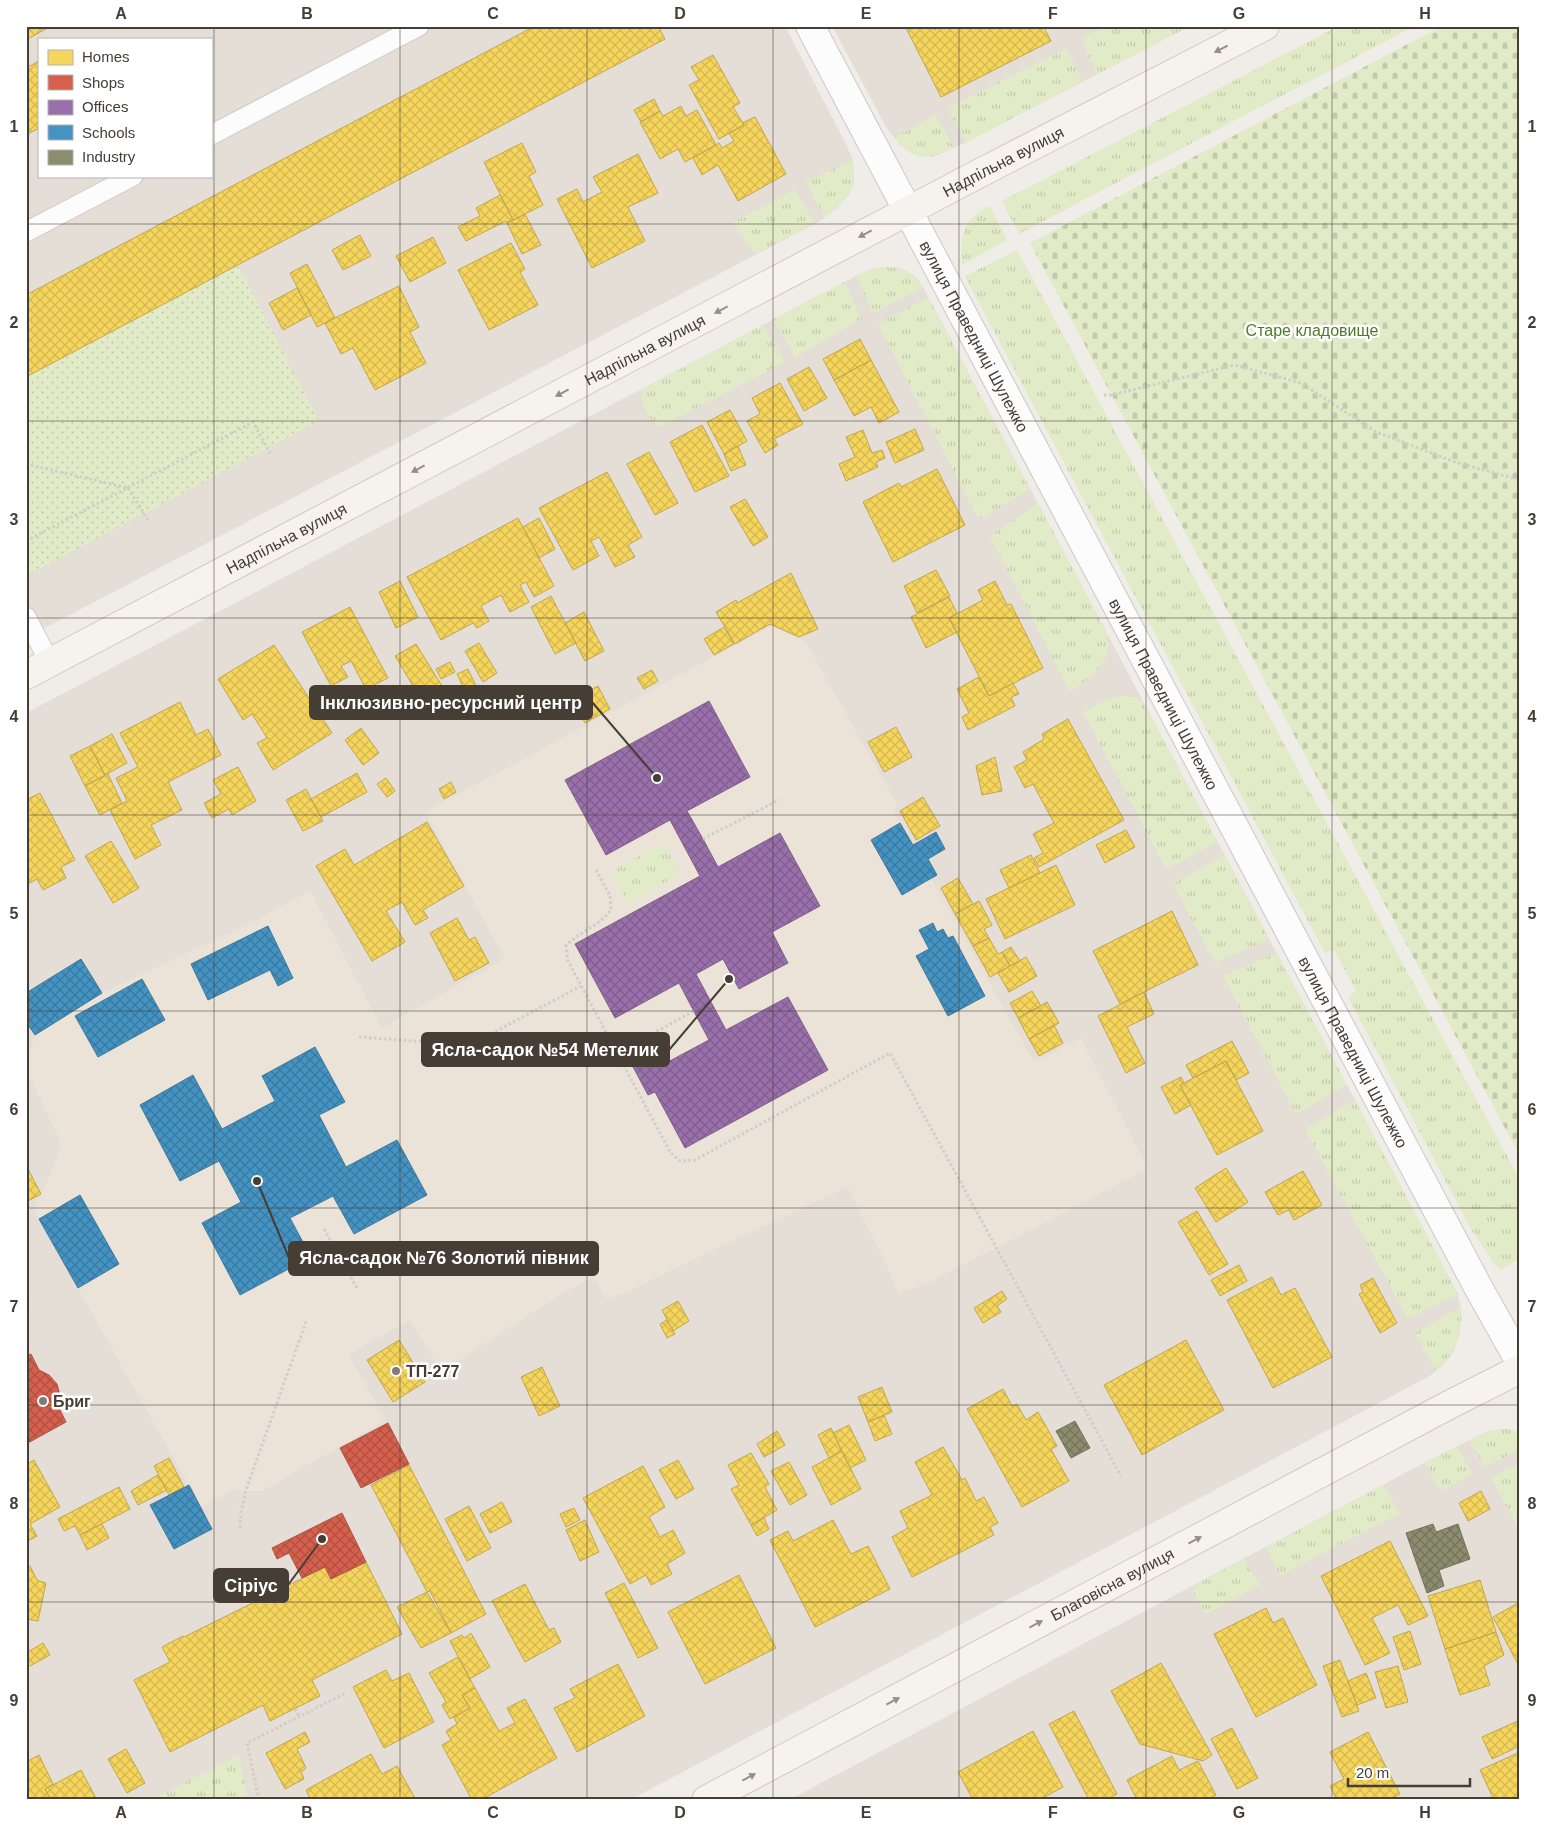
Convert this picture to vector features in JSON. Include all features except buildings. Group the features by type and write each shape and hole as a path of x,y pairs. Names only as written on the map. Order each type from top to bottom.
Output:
{"main road":[{"name":"Надпільна вулиця","path":"26,675 908,211 1265,26"},
{"name":"Благовісна вулиця","path":"706,1800 1438,1410 1520,1369"}],"street":[{"name":"вулиця Праведниці Шулежко","path":"810,26 1478,1287 1520,1362"}],"lane":[{"path":"212,134 419,26"},
{"path":"26,232 129,178"},
{"path":"26,617 50,663"}],"path":[{"path":"1104,395 1111,396 1235,365 1301,383 1376,432 1454,462 1520,480"},
{"path":"26,541 253,422 271,454"},
{"path":"26,464 128,488 148,520"},
{"path":"703,839 779,800"},
{"path":"596,870 610,896 611,910 602,922 576,936 566,946 568,960 670,1152 680,1161 695,1160 890,1053 1122,1476"},
{"path":"358,1037 470,1045 582,986"},
{"path":"617,1053 694,1011"},
{"path":"324,1229 358,1290"},
{"path":"240,1528 241,1512 246,1490 307,1319"},
{"path":"259,1800 248,1743 346,1693"},
{"path":"295,1709 299,1716"}],"shaded area":[{"path":"26,26 785,26 853,160 854,183 849,195 837,208 820,221 26,638"},
{"path":"832,26 1190,26 963,144 932,157 912,154 894,138 886,127"},
{"path":"897,267 906,271 916,277 923,287 1458,1294 1462,1315 1460,1333 1454,1351 1442,1367 1428,1377 630,1800 26,1800 26,713 856,276 875,268"},
{"path":"771,626 805,641 898,806 893,810 1034,1062 1081,1038 1148,1169 924,1285 899,1292 848,1187 625,1293 606,1299 593,1276 539,1308 441,1372 410,1320 348,1355 386,1420 262,1491 233,1490 201,1507 34,1210 60,1151 59,1139 26,1068 35,1035 102,993 247,925 310,891 382,1028 505,959 425,812"},
{"path":"1507,1429 1520,1433 1520,1800 789,1800 1437,1456 1486,1432"}],"green space":[{"path":"1106,26 1190,26 1097,74 1081,39"},
{"path":"1339,26 1415,26 1019,234 1002,201"},
{"name":"Старе кладовище","path":"1442,26 1520,26 1520,1156 1030,243"},
{"path":"1066,48 1082,81 966,143 948,108"},
{"path":"936,115 954,148 936,155 915,155 894,138"},
{"path":"853,160 854,178 849,193 839,205 824,217 806,182"},
{"path":"795,190 814,223 757,253 749,248 733,222"},
{"path":"990,206 1007,240 962,265 962,238 968,223 974,216"},
{"path":"1017,250 1520,1180 1520,1258 1501,1270 1493,1263 1471,1229 1348,997 1356,991 1334,950 1325,953 965,276"},
{"path":"238,265 319,421 26,576 26,377"},
{"path":"885,267 907,272 923,287 873,313 856,276 875,268"},
{"path":"844,282 862,319 795,357 773,319"},
{"path":"928,297 1030,489 979,520 878,324"},
{"path":"763,325 785,362 660,427 652,419 643,405 641,390"},
{"path":"1038,503 1107,633 1107,653 1104,661 1093,674 1070,692 990,536"},
{"path":"1119,696 1134,697 1145,706 1218,842 1166,869 1083,712 1108,699"},
{"path":"663,843 680,874 628,903 611,872"},
{"path":"1224,855 1269,939 1215,963 1173,884"},
{"path":"1276,953 1347,1085 1296,1114 1223,976"},
{"path":"1355,1100 1458,1294 1408,1319 1305,1129"},
{"path":"1461,1307 1461,1325 1453,1351 1443,1366 1436,1372 1415,1333"},
{"path":"1507,1429 1520,1433 1520,1450 1485,1467 1470,1440 1486,1432"},
{"path":"1457,1446 1472,1474 1441,1491 1425,1463"},
{"path":"1520,1463 1520,1532 1491,1478"},
{"path":"1383,1485 1400,1513 1280,1576 1266,1547"},
{"path":"1244,1559 1260,1585 1205,1615 1193,1591 1195,1585"},
{"path":"239,1755 248,1800 153,1799"}],"place":[{"name":"Інклюзивно-ресурсний центр","path":"657,778"},
{"name":"Ясла-садок №54 Метелик","path":"729,979"},
{"name":"Ясла-садок №76 Золотий півник","path":"257,1181"},
{"name":"ТП-277","path":"396,1371"},
{"name":"Бриг","path":"43,1401"},
{"name":"Сіріус","path":"322,1539"}]}
